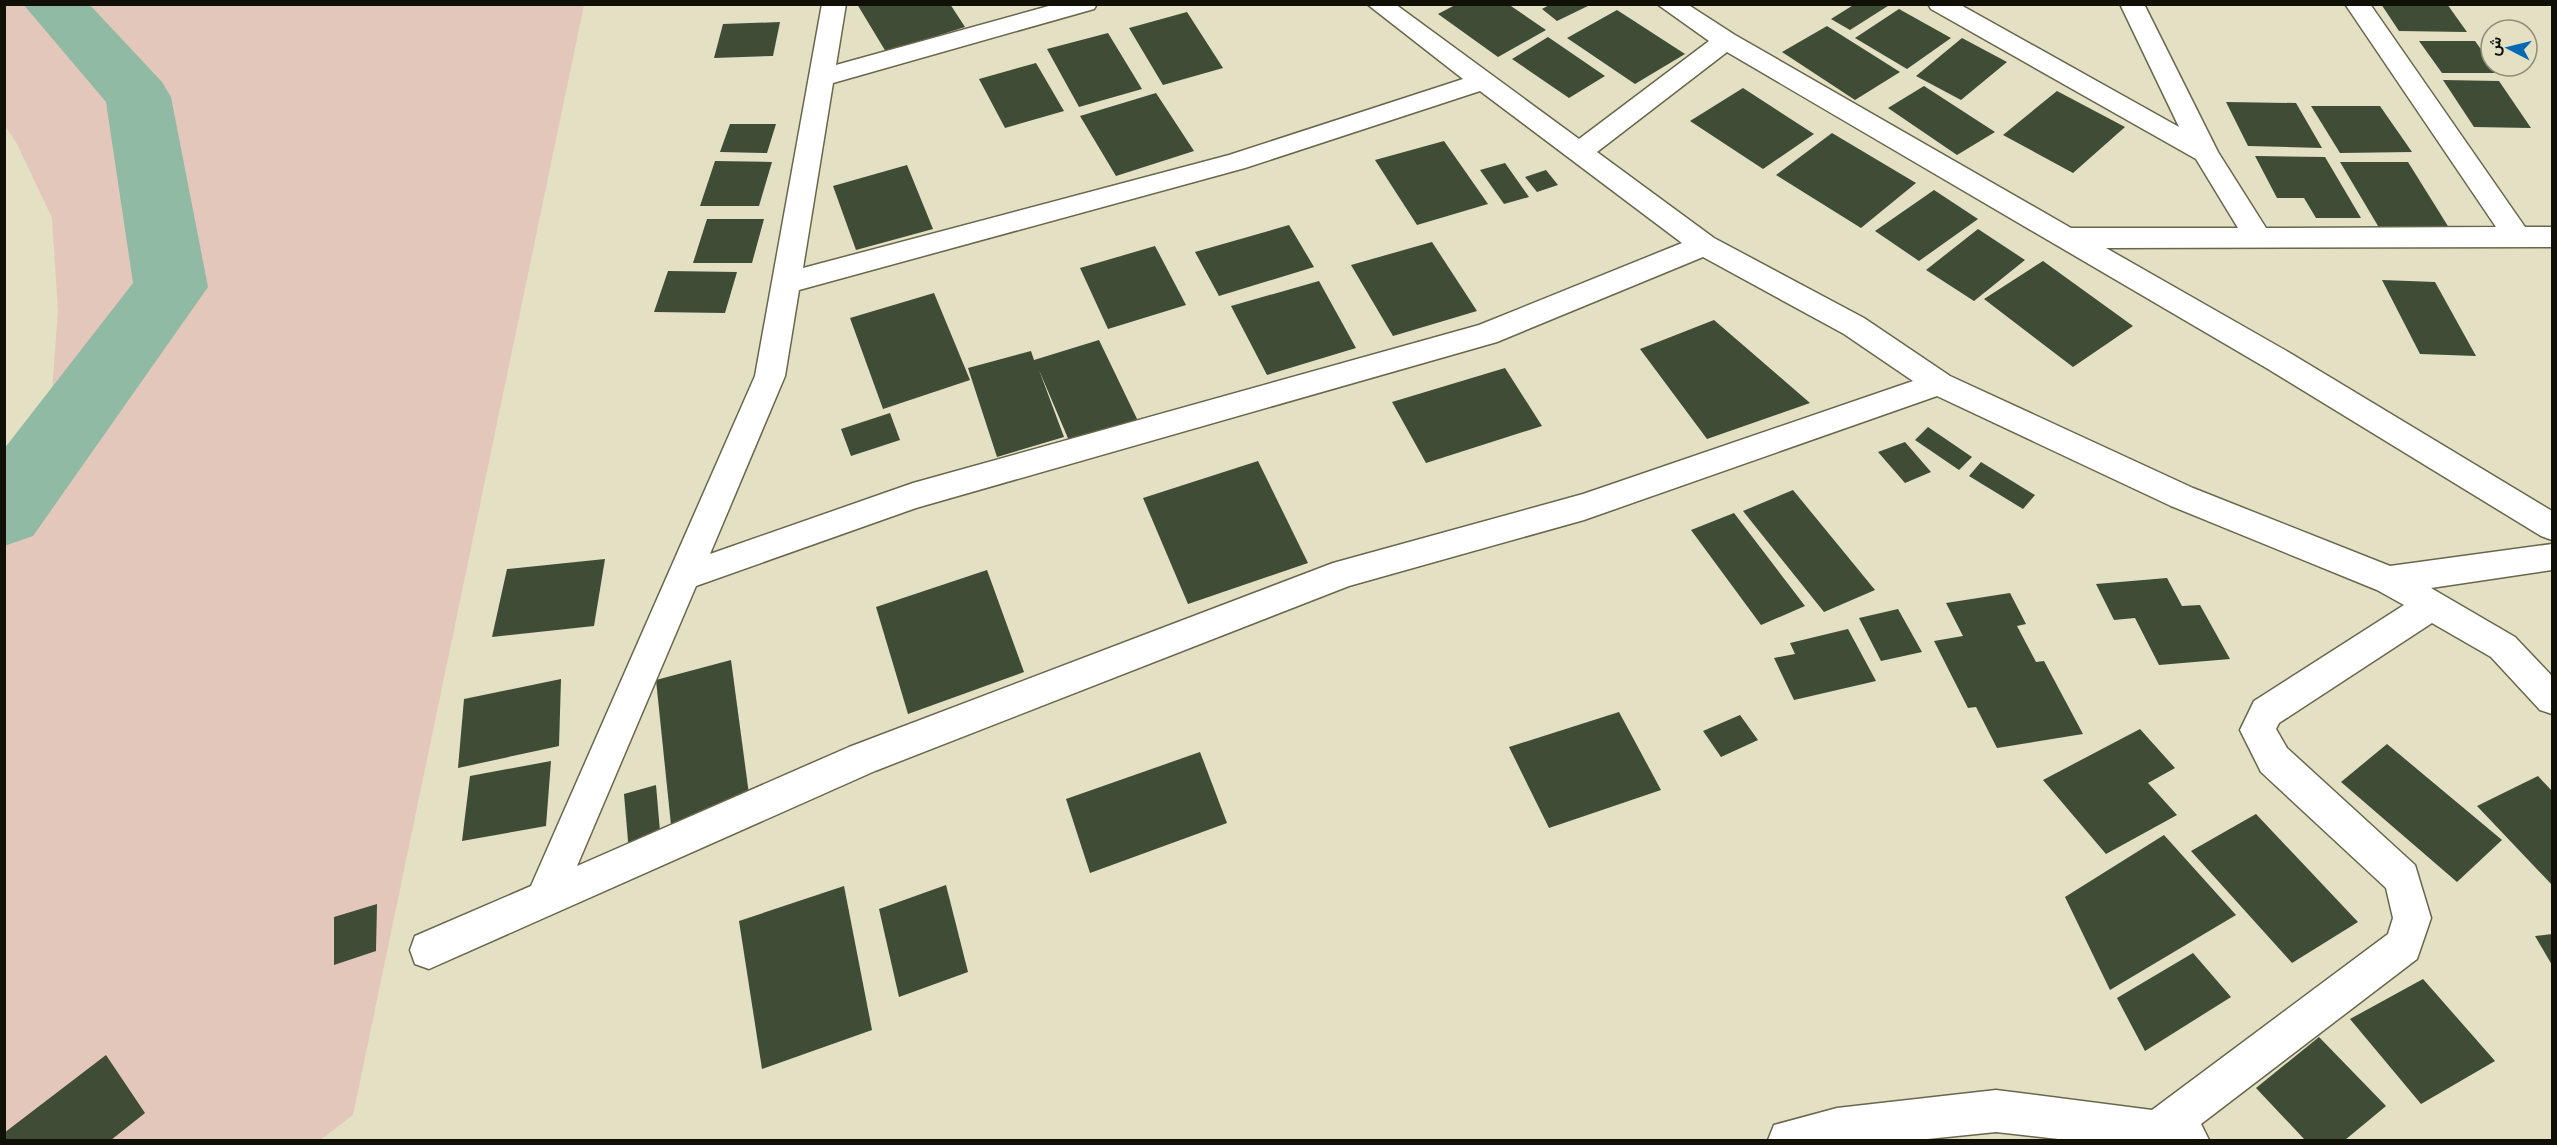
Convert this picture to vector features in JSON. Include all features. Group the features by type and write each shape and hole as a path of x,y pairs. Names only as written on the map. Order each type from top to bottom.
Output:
{"street":[{"path":"544,900 770,376 824,77 834,4"},
{"path":"824,77 1085,4"},
{"path":"1379,4 1481,82 1704,245 1854,326 1939,384 2182,497 2389,580 2503,647 2553,699"},
{"path":"1670,4 1726,41 2070,238 2553,527"},
{"path":"1940,4 2205,153"},
{"path":"2132,4 2205,153 2258,238"},
{"path":"2356,4 2517,237"},
{"path":"1578,153 1726,41"},
{"path":"787,283 1236,162 1481,82"},
{"path":"2070,238 2553,237"},
{"path":"683,578 913,496 1487,334 1704,245"},
{"path":"429,950 862,759 1345,573 1584,507 1939,384"},
{"path":"2389,580 2553,557"},
{"path":"1789,1140 1837,1129 1996,1111 2173,1136 2403,946 2412,918 2403,878 2274,760 2258,730 2266,712 2432,605"}],"shaded area":[{"path":"5,5 584,5 353,1115 320,1140 5,1140 5,462 50,418 58,311 52,218 17,144 5,126"}],"building":[{"path":"857,4 950,4 965,27 886,52"},
{"path":"1457,4 1508,4 1546,30 1498,57 1438,14"},
{"path":"1551,4 1592,4 1557,21 1542,9"},
{"path":"1855,4 1891,4 1850,30 1831,19"},
{"path":"2381,4 2447,4 2467,32 2399,31"},
{"path":"1899,9 1951,38 1907,69 1855,38"},
{"path":"1617,10 1685,54 1635,84 1567,38"},
{"path":"1187,12 1223,68 1163,85 1129,28"},
{"path":"780,22 773,56 714,58 723,24"},
{"path":"1827,26 1900,72 1855,100 1782,52"},
{"path":"1108,33 1142,89 1079,107 1047,49"},
{"path":"1548,37 1605,76 1569,98 1512,59"},
{"path":"1962,38 2007,62 1961,100 1916,76"},
{"path":"2419,41 2475,41 2479,47 2479,73 2442,73"},
{"path":"1036,63 1064,111 1005,128 979,79"},
{"path":"2443,80 2499,81 2531,128 2474,127"},
{"path":"1924,86 1995,132 1957,155 1888,108"},
{"path":"1743,88 1814,134 1763,169 1690,121"},
{"path":"2057,91 2125,127 2073,173 2003,135"},
{"path":"1156,93 1194,151 1116,176 1080,116"},
{"path":"2226,102 2296,103 2322,148 2248,146"},
{"path":"2311,106 2380,106 2412,152 2340,153"},
{"path":"730,124 776,124 767,153 720,152"},
{"path":"1832,133 1916,183 1861,228 1776,175"},
{"path":"1444,141 1488,204 1417,225 1375,160"},
{"path":"2255,156 2325,157 2361,218 2316,218 2304,198 2277,198"},
{"path":"715,161 772,162 759,206 700,206"},
{"path":"2340,162 2408,162 2451,231 2381,231"},
{"path":"1505,163 1529,197 1504,204 1480,170"},
{"path":"907,165 933,229 856,250 833,186"},
{"path":"1546,170 1558,185 1537,192 1525,177"},
{"path":"1934,190 1978,219 1919,261 1875,231"},
{"path":"707,219 764,219 752,263 693,263"},
{"path":"1289,225 1314,267 1219,296 1195,252"},
{"path":"1978,229 2025,260 1974,301 1926,270"},
{"path":"1432,242 1477,311 1393,336 1351,265"},
{"path":"1155,246 1186,305 1108,329 1080,268"},
{"path":"2043,261 2133,326 2073,367 1984,299"},
{"path":"668,271 737,272 725,313 654,312"},
{"path":"2382,280 2435,282 2476,356 2420,354"},
{"path":"1319,281 1356,348 1267,375 1231,306"},
{"path":"934,293 970,380 883,409 850,318"},
{"path":"1714,320 1810,403 1707,439 1640,349"},
{"path":"1099,340 1138,421 1070,443 1039,370 1064,437 997,457 968,368 1031,351 1034,360"},
{"path":"1505,368 1542,426 1426,463 1392,402"},
{"path":"890,413 900,440 851,456 841,429"},
{"path":"1928,427 1972,457 1959,470 1915,440"},
{"path":"1905,442 1931,472 1905,483 1878,452"},
{"path":"1258,461 1308,563 1188,604 1143,498"},
{"path":"1981,462 2035,495 2023,509 1969,476"},
{"path":"1793,490 1875,590 1824,612 1743,511"},
{"path":"1734,513 1805,606 1761,625 1691,530"},
{"path":"605,559 594,626 492,637 507,569"},
{"path":"987,570 1024,672 908,714 876,607"},
{"path":"2167,578 2182,606 2200,605 2230,659 2159,665 2135,618 2114,620 2096,584"},
{"path":"2010,593 2026,624 2017,626 2036,662 2044,661 2083,734 1997,748 1976,707 1968,708 1934,641 1963,636 1946,603"},
{"path":"1898,609 1922,652 1881,661 1859,618"},
{"path":"1848,629 1876,681 1794,700 1774,658 1795,654 1790,643"},
{"path":"731,660 750,802 671,825 656,680"},
{"path":"561,679 559,746 458,768 464,699"},
{"path":"1619,712 1661,790 1549,828 1509,747"},
{"path":"1740,715 1758,740 1721,757 1703,731"},
{"path":"2140,729 2175,768 2148,783 2177,815 2106,854 2043,780"},
{"path":"2387,744 2502,840 2457,882 2341,782"},
{"path":"1200,752 1227,823 1090,873 1066,799"},
{"path":"551,761 546,826 462,841 470,776"},
{"path":"2538,776 2552,791 2552,885 2477,806"},
{"path":"656,785 661,843 629,853 624,794"},
{"path":"2256,814 2358,922 2292,963 2191,851"},
{"path":"2164,835 2236,915 2110,990 2065,897"},
{"path":"946,885 968,972 899,997 879,909"},
{"path":"844,886 872,1030 762,1069 739,921"},
{"path":"377,904 376,951 334,965 334,917"},
{"path":"2552,934 2552,965 2535,936"},
{"path":"2193,953 2231,997 2145,1051 2117,998"},
{"path":"2423,979 2495,1061 2421,1104 2350,1019"},
{"path":"2319,1037 2386,1106 2345,1140 2305,1140 2256,1088"},
{"path":"106,1055 145,1113 111,1140 4,1140 4,1133"}],"waterway":[{"path":"4,512 171,287 138,97 54,4"}]}
